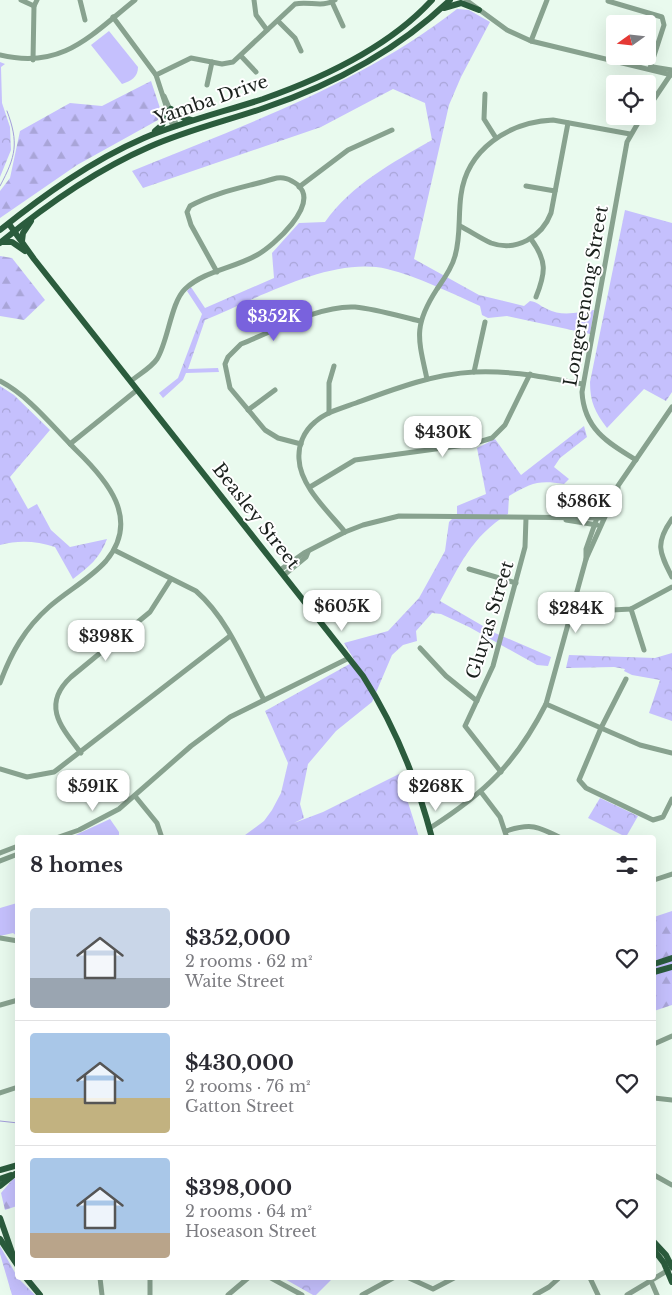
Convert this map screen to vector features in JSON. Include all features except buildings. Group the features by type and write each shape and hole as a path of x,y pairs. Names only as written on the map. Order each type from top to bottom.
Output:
{"main road":[{"name":"Yamba Drive","path":"5,227 68,180 144,138 192,120 273,95 309,80 361,54 416,16 432,0"},
{"path":"416,16 428,10 438,0"},
{"name":"Yamba Drive","path":"38,212 96,174 178,135 258,110 308,91 370,60 420,26 450,0"},
{"path":"440,9 461,3 479,10"},
{"path":"144,138 162,125 169,110 192,120"},
{"path":"175,126 178,135"},
{"path":"0,242 38,212"},
{"path":"22,241 23,232 38,212"},
{"path":"5,227 13,232"},
{"name":"Beasley Street","path":"13,232 363,676 397,738 431,835"},
{"name":"Beasley Street","path":"13,232 25,251 34,259"},
{"path":"0,242 12,242 25,251"},
{"path":"656,963 672,958"},
{"path":"656,971 672,967"},
{"path":"1,1169 15,1166"},
{"path":"0,1178 15,1174"},
{"path":"0,1186 15,1175"},
{"path":"0,1218 15,1260"},
{"path":"0,1239 15,1262"},
{"path":"656,1244 666,1255 671,1268 672,1282"},
{"path":"656,1252 671,1268"},
{"path":"28,1280 40,1295"}],"street":[{"path":"21,0 34,6"},
{"path":"33,60 34,6 37,0"},
{"path":"80,0 85,20"},
{"path":"0,55 33,60 44,59 67,51 134,0"},
{"path":"254,0 256,14 267,30"},
{"path":"466,0 507,30 546,47 672,73 656,96"},
{"path":"472,0 479,10"},
{"path":"531,41 547,0"},
{"path":"155,73 191,58 228,64 242,56 295,4 305,2 319,4 334,1 343,26"},
{"path":"608,2 662,17 664,25 650,68"},
{"path":"112,18 155,73 175,126"},
{"path":"278,21 295,38 300,51"},
{"path":"242,56 256,72"},
{"path":"207,85 212,62"},
{"path":"485,94 484,119 496,138"},
{"path":"428,379 419,340 420,321 455,257 460,226 460,196 467,174 479,154 496,138 528,123 553,120 630,134"},
{"path":"460,226 492,243 501,245 517,244 531,238 549,218 568,123"},
{"name":"Longerenong Street","path":"636,125 630,134 625,152 583,384 582,400 591,425 607,442 636,460"},
{"path":"299,187 348,150 392,130"},
{"path":"131,381 156,360 183,290 194,281 217,272 255,256 270,247 301,211 304,198 299,187 290,179 278,178 225,193 195,204 188,209 191,225 217,272"},
{"path":"526,186 555,191"},
{"path":"531,238 542,255 544,266 541,284 536,296"},
{"path":"301,444 271,435 248,410 230,388 225,372 228,357 241,344 317,313 342,307 364,308 420,321"},
{"path":"474,372 484,322"},
{"path":"328,413 329,383 334,366"},
{"path":"345,532 304,479 300,465 301,444 307,430 328,413 428,379 474,372 530,374 583,384"},
{"path":"310,487 354,460 472,444 492,438 505,425 530,374"},
{"path":"0,380 19,394 102,475 120,511 120,524 114,550 100,567 49,607 20,638 0,683"},
{"path":"70,444 137,390"},
{"path":"248,410 275,390"},
{"path":"429,826 481,792 518,753 546,704 586,560 601,517 672,406"},
{"path":"282,573 306,557 308,552 345,532 363,525 400,516 564,519 601,517"},
{"name":"Gluyas Street","path":"501,772 465,726 493,666 525,547 526,518"},
{"path":"564,519 598,525"},
{"path":"672,519 663,535 660,547 660,556 672,577"},
{"path":"114,550 196,591 206,600 230,636 264,700"},
{"path":"469,569 516,583"},
{"path":"81,753 60,726 56,716 57,695 62,686 71,677 150,612 171,579"},
{"path":"573,606 612,610 632,609 672,587"},
{"path":"632,609 644,650"},
{"path":"0,769 27,777 42,776 54,772 230,636"},
{"path":"420,648 446,676 477,701"},
{"path":"63,835 100,820 119,809 213,728 230,717 349,658"},
{"path":"626,679 579,776 582,784 653,820 662,817 672,799"},
{"path":"546,704 640,745 672,753"},
{"path":"481,792 497,810 507,835"},
{"path":"135,796 157,823 161,835"},
{"path":"506,831 523,826 534,826 554,835"},
{"path":"0,853 15,847"},
{"path":"0,861 15,855"},
{"path":"656,879 672,874"},
{"path":"0,938 15,940"},
{"path":"0,1006 15,1001"},
{"path":"656,1043 672,1036"},
{"path":"0,1093 15,1088"},
{"path":"656,1098 672,1100"},
{"path":"656,1176 672,1185"},
{"path":"656,1278 671,1268"},
{"path":"100,1280 102,1295"},
{"path":"150,1280 150,1295"},
{"path":"228,1295 246,1280"},
{"path":"275,1280 302,1295"},
{"path":"362,1295 389,1280"},
{"path":"413,1280 433,1289 450,1280"},
{"path":"535,1295 557,1280"},
{"path":"591,1280 598,1295"},
{"path":"627,1295 636,1292 651,1281 657,1295"}],"green space":[{"path":"457,9 469,10 490,22 461,77 449,105 414,259 479,295 524,306 530,301 559,313 594,310 590,334 507,316 488,318 482,315 480,306 399,272 365,267 342,269 294,282 205,320 188,369 218,368 219,372 186,373 183,380 163,398 159,393 178,378 202,314 187,291 191,287 205,308 274,278 272,253 299,223 325,222 347,196 360,185 432,140 425,103 393,89 321,127 143,188 132,171 259,119 342,81 420,36"},
{"path":"109,31 138,67 137,73 133,78 122,84 91,45"},
{"path":"0,62 5,64 1,67 2,103 10,127 11,150 0,177"},
{"path":"151,81 160,108 158,120 77,165 0,218 0,191 10,178 20,131 70,103 102,106"},
{"path":"625,210 672,223 672,392 666,401 644,389 607,428 594,406 590,382"},
{"path":"0,256 12,258 45,300 24,320 0,316"},
{"path":"0,386 14,395 50,430 10,477 28,509 37,504 51,530 70,547 107,539 101,552 93,562 73,579 55,547 28,542 0,545"},
{"path":"584,426 587,437 560,458 554,467 569,479 564,484 547,482 535,484 509,496 508,514 495,523 475,542 440,601 495,633 551,657 548,666 537,665 469,627 441,614 432,613 416,631 417,641 403,645 392,655 372,702 336,731 308,764 300,804 304,818 294,823 323,812 399,774 418,835 245,835 264,821 272,810 281,793 288,763 265,711 355,661 344,643 388,631 419,598 445,551 449,522 457,514 457,506 486,494 477,448 495,439 521,475"},
{"path":"672,653 672,721 649,713 660,680 632,675 624,671 625,669 614,667 566,668 569,655 655,658"},
{"path":"600,798 638,816 627,835 622,835 588,818"},
{"path":"110,819 119,832 119,835 75,835"},
{"path":"15,904 15,934 13,933 0,936 0,908"},
{"path":"672,911 672,1005 656,1010 656,916"},
{"path":"15,1178 15,1207 5,1210 1,1193"},
{"path":"0,1246 15,1273 15,1280 20,1280 35,1295 12,1295 0,1254"},
{"path":"287,1280 331,1280 316,1295"}],"waterway":[{"path":"0,186 10,166 14,149 13,132 7,111"},
{"path":"0,1121 15,1123"}]}
